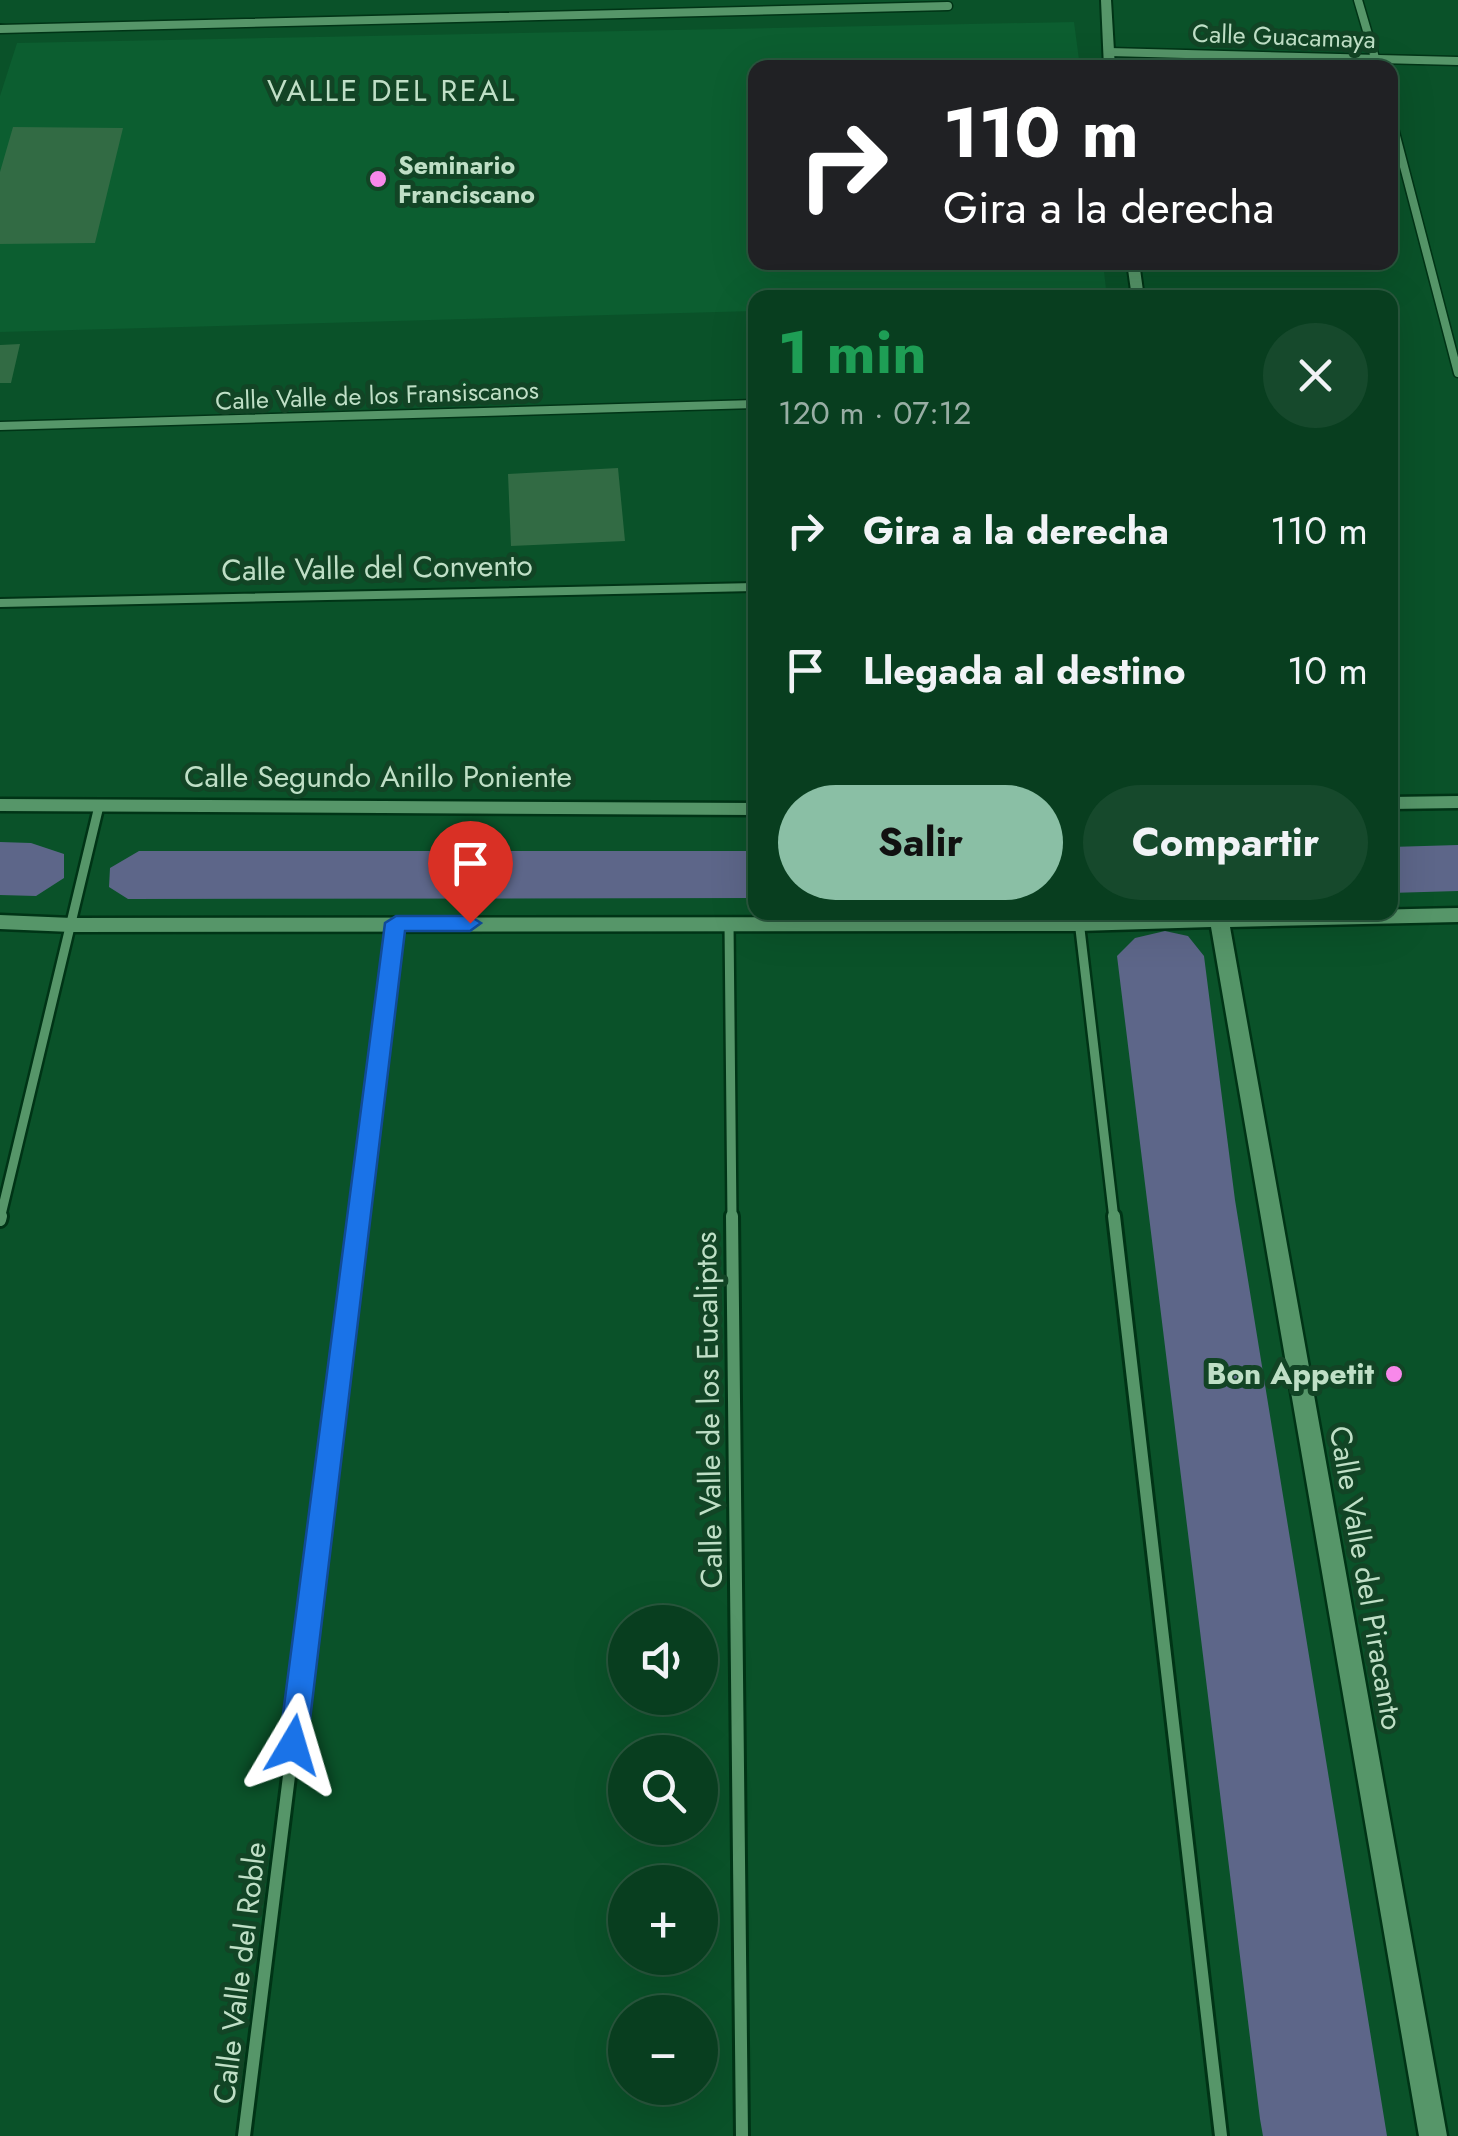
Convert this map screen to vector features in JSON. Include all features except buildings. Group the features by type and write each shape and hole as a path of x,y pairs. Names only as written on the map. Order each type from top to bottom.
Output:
{"main road":[{"path":"1398,803 1458,802"},
{"name":"Calle Segundo Anillo Poniente","path":"0,804 748,809"},
{"path":"1398,916 1458,916"},
{"path":"0,922 730,924 962,920"},
{"name":"Calle Valle del Piracanto","path":"1220,920 1433,2136"}],"street":[{"path":"1106,0 1110,60"},
{"path":"1358,0 1376,60"},
{"path":"0,28 948,6"},
{"name":"Calle Guacamaya","path":"1109,52 1304,60"},
{"name":"Calle Guacamaya","path":"1398,63 1458,62"},
{"path":"1398,144 1458,373"},
{"name":"Calle Valle de los Fransiscanos","path":"0,426 748,404"},
{"name":"Calle Valle del Convento","path":"0,604 748,587"},
{"path":"0,1220 99,806"},
{"path":"1078,920 1221,2136"},
{"name":"Calle Valle del Roble","path":"244,2136 396,923"},
{"name":"Calle Valle de los Eucaliptos","path":"730,924 742,2136"}],"shaded area":[{"name":"Seminario Franciscano","path":"1074,22 1079,60 748,60 748,270 1104,270 1106,290 748,290 748,311 0,332 0,96 17,43"},
{"path":"0,842 31,843 64,854 64,878 36,896 0,895"},
{"path":"1458,845 1458,891 1398,893 1398,847"},
{"path":"139,851 748,851 748,898 128,899 109,887 110,868"},
{"path":"1165,931 1188,936 1204,956 1235,1200 1387,2136 1263,2136 1117,956 1135,938"}],"place":[{"name":"Seminario Franciscano","path":"378,179"},
{"name":"Bon Appetit","path":"1394,1374"}],"district":[{"name":"VALLE DEL REAL","path":"392,91"}],"route":[{"path":"293,1745 396,923 470,923"}]}
